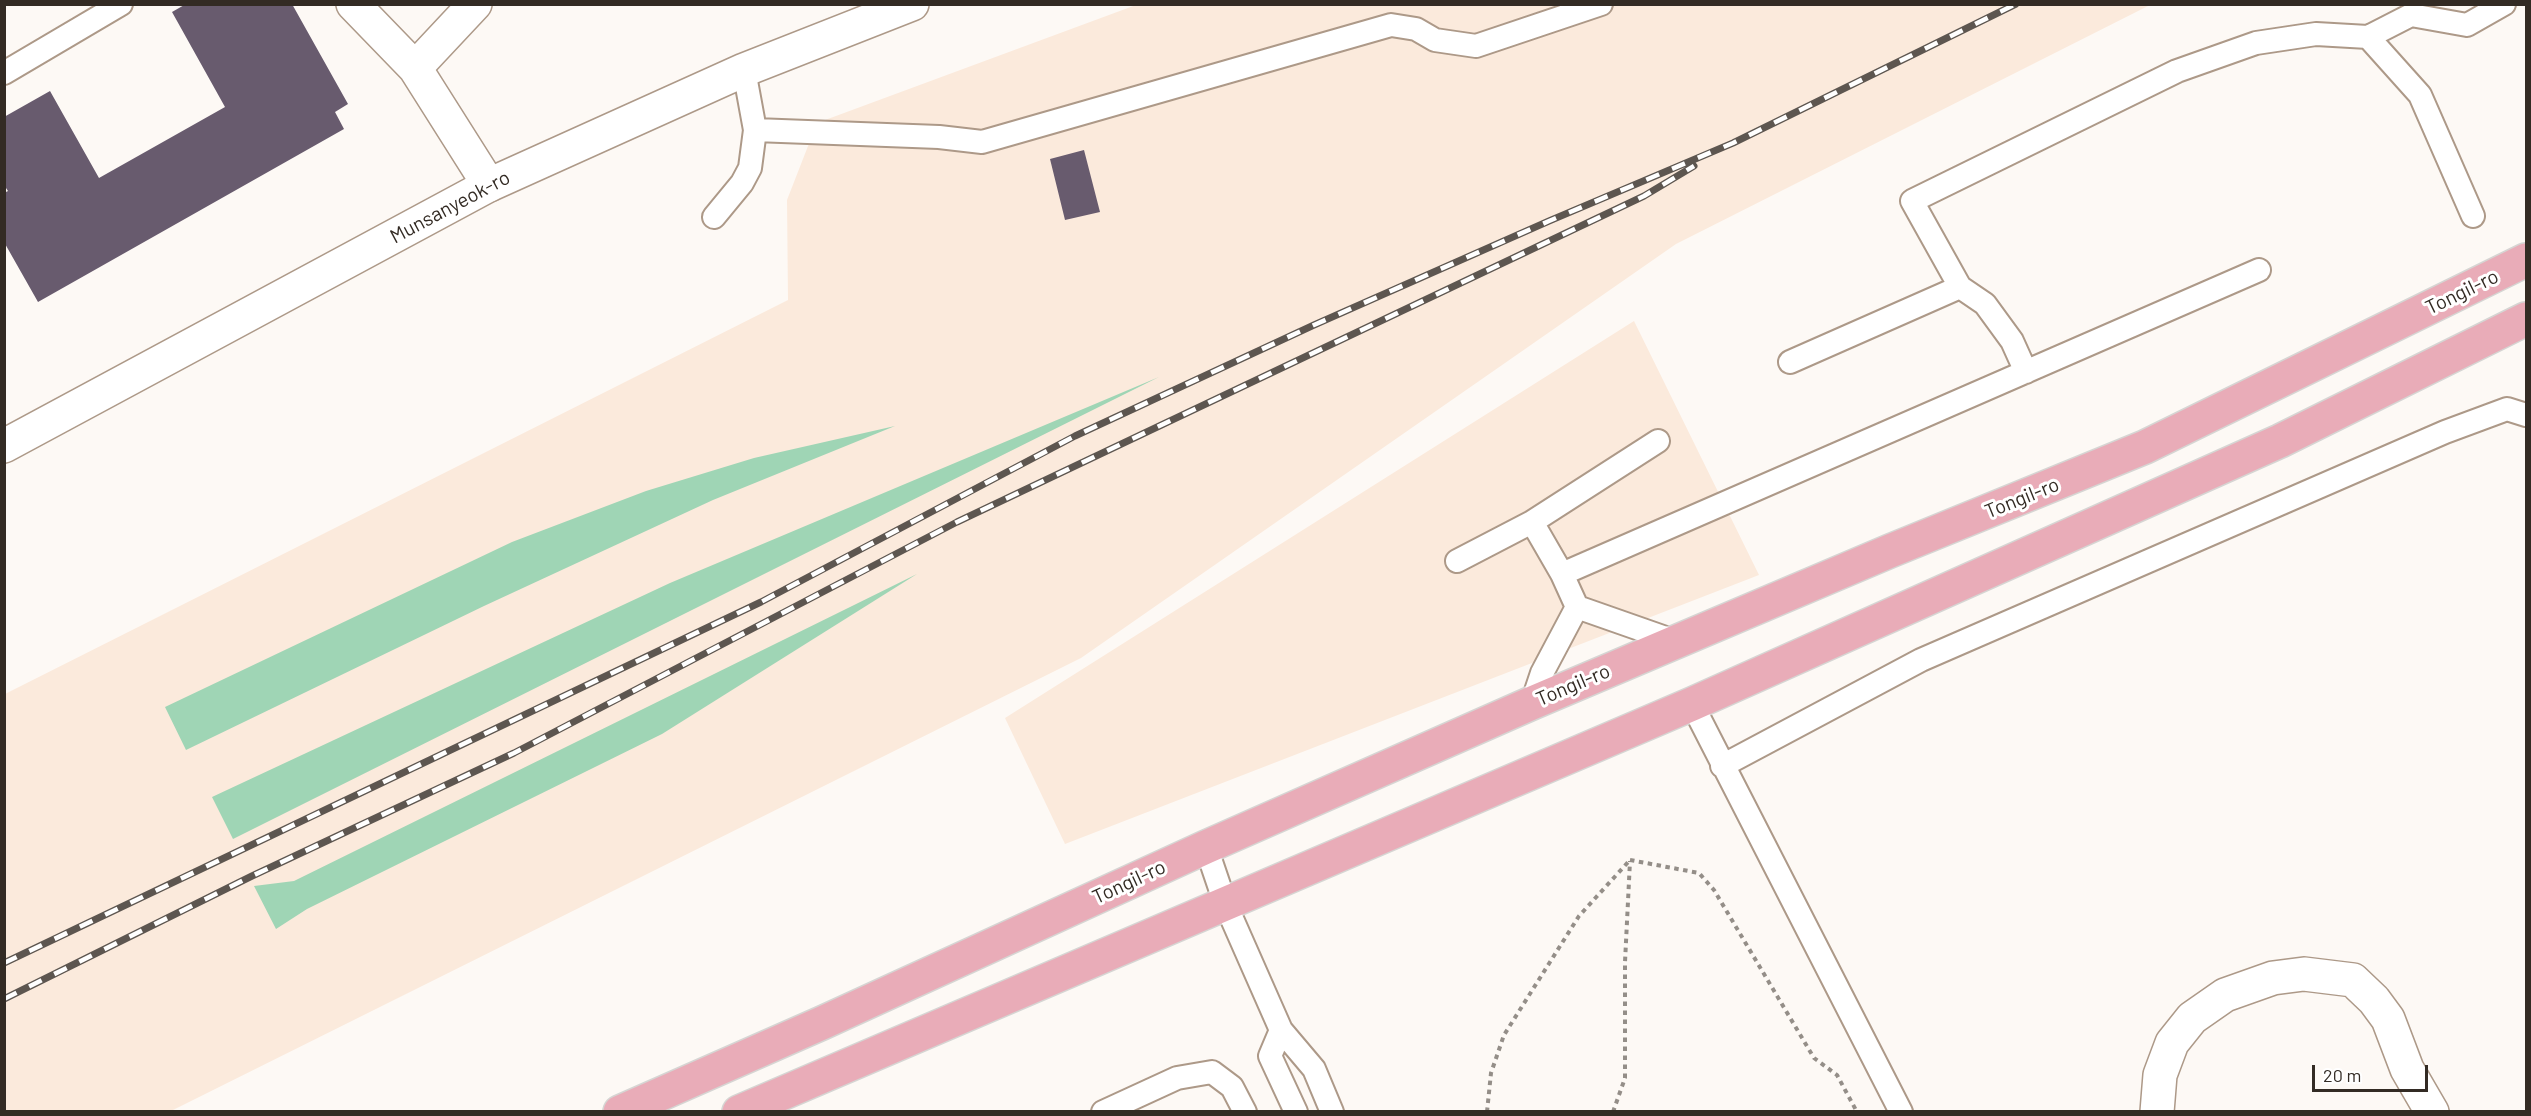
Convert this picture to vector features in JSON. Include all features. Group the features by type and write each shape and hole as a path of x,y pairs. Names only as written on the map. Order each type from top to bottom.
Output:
{"main road":[{"name":"Tongil-ro","path":"620,1112 822,1023 1206,847 1532,703 2145,447 2526,260"},
{"path":"739,1112 1692,704 2280,441 2526,319"}],"street":[{"path":"352,4 415,68 489,185"},
{"path":"415,68 475,4"},
{"name":"Munsanyeok-ro","path":"4,446 489,185 744,70 912,4"},
{"path":"2157,1112 2160,1075 2172,1043 2192,1018 2225,995 2273,978 2304,974 2353,980 2374,1000 2388,1019 2407,1069 2432,1112"}],"lane":[{"path":"4,72 121,4"},
{"path":"755,130 939,136 982,142 1391,25 1416,29 1435,40 1476,46 1601,4"},
{"path":"2026,372 2012,341 1985,304 1959,287 1912,201 2177,71 2256,43 2316,34 2368,38 2411,15 2467,25 2504,4"},
{"path":"2368,38 2420,95 2473,216"},
{"path":"714,217 742,183 750,168 755,130 744,70"},
{"path":"1562,574 2259,270"},
{"path":"1790,362 1959,287"},
{"path":"1722,766 1921,660 2445,432 2507,409 2526,415"},
{"path":"1457,561 1532,522 1658,441"},
{"path":"1532,522 1562,574 1577,607 1674,642"},
{"path":"1532,703 1542,673 1577,607"},
{"path":"1692,704 1901,1112"},
{"path":"1206,847 1226,903 1281,1029 1314,1069 1332,1112"},
{"path":"1281,1029 1269,1056 1296,1112"},
{"path":"1103,1112 1127,1106 1177,1078 1212,1072 1232,1087 1245,1112"}],"path":[{"path":"1487,1112 1491,1072 1503,1035 1579,916 1630,860"},
{"path":"1613,1112 1625,1078 1625,962 1630,860"},
{"path":"1630,860 1699,873 1714,890 1814,1058 1837,1075 1857,1112"}],"shaded area":[{"path":"1136,5 2150,5 1676,244 1081,658 171,1111 5,1112 5,694 788,300 787,200 817,123"},
{"path":"1634,321 1759,575 1065,844 1005,718"}],"green space":[{"path":"1159,377 233,839 212,797 670,583"},
{"path":"895,426 713,500 484,606 186,750 165,707 512,542 646,491 754,458"},
{"path":"917,574 662,734 307,909 276,929 254,886 294,881"}],"building":[{"path":"186,4 292,4 348,104 335,112 344,129 38,302 4,242 4,193 8,191 4,185 4,117 50,91 99,178 225,107 172,12"},
{"path":"1084,150 1100,212 1065,220 1050,159"}],"railway":[{"path":"4,963 761,602 1075,436 1314,325 1733,143 2016,4"},
{"path":"4,999 252,876 514,753 957,522 1644,196 1694,166"}]}
